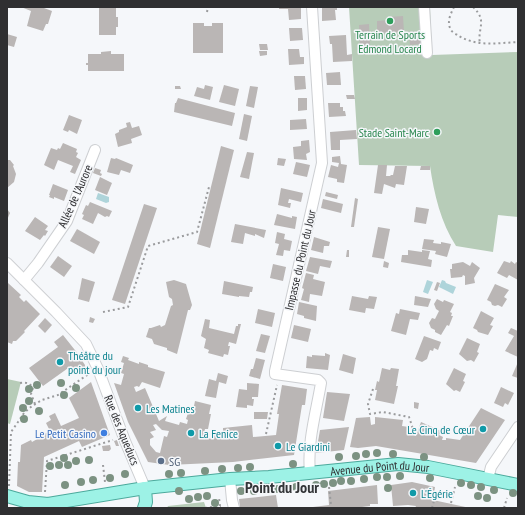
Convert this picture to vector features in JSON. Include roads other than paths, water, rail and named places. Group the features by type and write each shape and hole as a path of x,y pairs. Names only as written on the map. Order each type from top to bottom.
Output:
{"main road":[{"name":"Avenue du Point du Jour","path":"8,493 28,502 47,502 145,488 403,464 428,467 518,485"},
{"path":"144,508 146,502 145,488"}],"street":[{"name":"Impasse du Point du Jour","path":"310,473 309,447 321,383 318,380 275,374 275,371 322,163 312,7"},
{"path":"424,7 427,53"},
{"name":"Allée de l'Aurore","path":"24,280 33,270 67,220 95,150"},
{"name":"Rue des Aqueducs","path":"7,264 73,330 90,352 145,488"},
{"path":"488,479 491,467 518,427"},
{"path":"230,479 234,508"}],"water":[{"path":"98,193 109,197 109,202 106,203 96,199"},
{"path":"427,280 433,282 428,294 423,292"},
{"path":"442,280 456,287 453,294 439,287"}],"place":[{"name":"Terrain de Sports Edmond Locard","path":"390,21"},
{"name":"Stade Saint-Marc","path":"437,132"},
{"name":"Théâtre du point du jour","path":"60,362"},
{"name":"Les Matines","path":"138,408"},
{"name":"Le Cinq de Cœur","path":"483,429"},
{"name":"Le Petit Casino","path":"104,433"},
{"name":"La Fenice","path":"191,433"},
{"name":"Le Giardini","path":"278,446"},
{"name":"SG","path":"161,461"},
{"name":"L'Égérie","path":"413,493"}],"district":[{"name":"Point du Jour","path":"282,487"}]}
